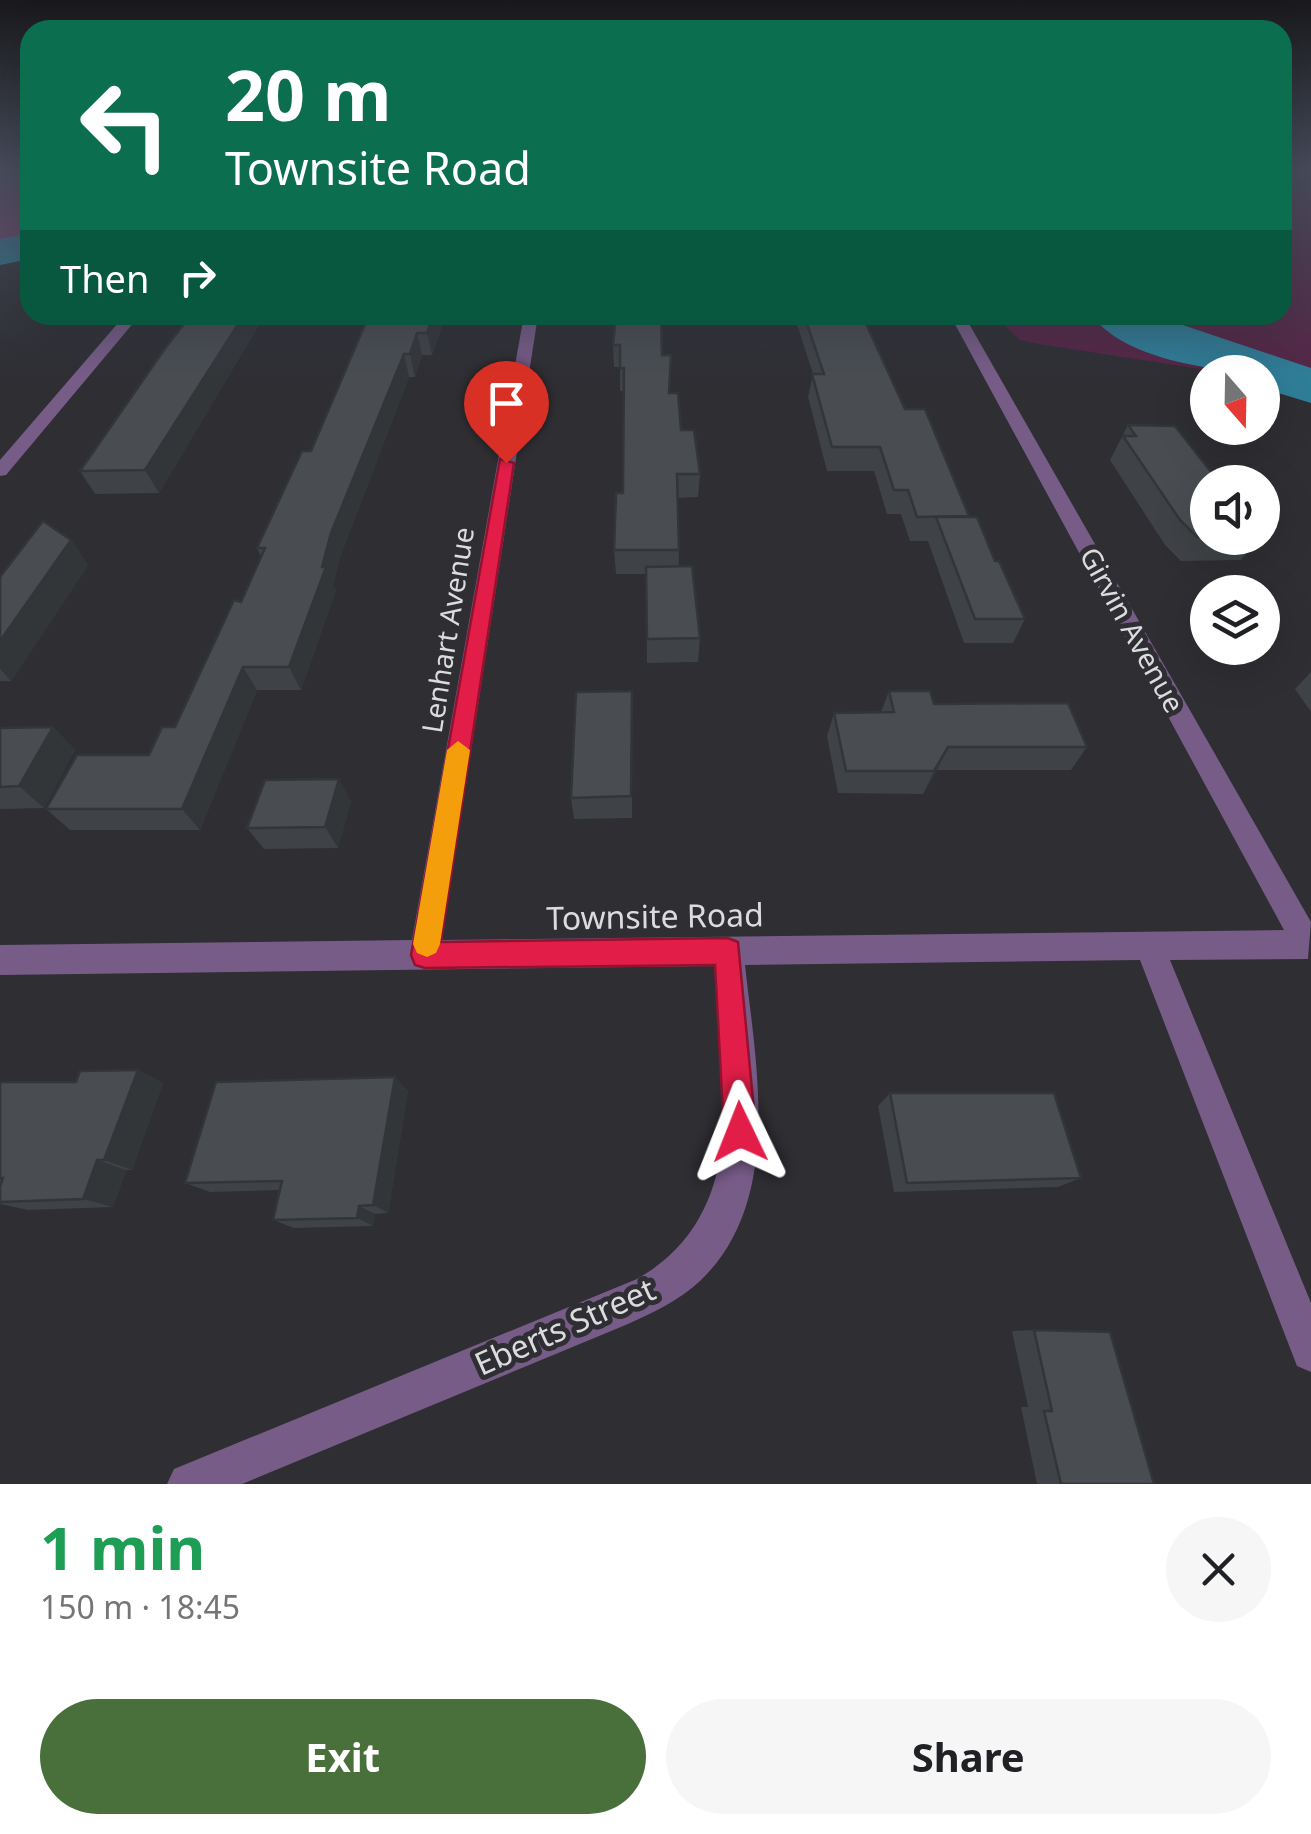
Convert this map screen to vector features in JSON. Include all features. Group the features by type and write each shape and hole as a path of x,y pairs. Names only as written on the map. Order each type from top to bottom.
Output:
{"street":[{"path":"0,471 124,325"},
{"name":"Lenhart Avenue","path":"425,955 528,325"},
{"name":"Girvin Avenue","path":"963,325 1309,944"},
{"name":"Townsite Road","path":"0,960 1309,944"},
{"path":"1149,946 1311,1352"},
{"name":"Eberts Street","path":"189,1484 602,1315 668,1283 692,1262 716,1230 732,1194 740,1157 741,1106 728,951"}],"shaded area":[{"path":"0,240 20,240 20,254 0,261"},
{"path":"1292,240 1311,240 1311,403 1280,389 1280,355 1190,355 1190,367 1020,340 1004,325 1292,325"}],"building":[{"path":"183,325 238,325 145,470 80,471"},
{"path":"365,325 430,325 427,333 417,333 410,354 404,354 331,533 322,567 326,567 289,667 243,667 182,809 46,809 77,755 149,755 162,727 175,727 234,600 241,602 265,548 257,548 302,451 311,451"},
{"path":"615,325 661,325 662,355 671,355 669,393 678,393 681,430 694,430 700,474 677,474 679,550 614,550 616,493 623,493 624,368 620,368 620,345 613,345"},
{"path":"807,325 867,325 905,409 925,409 969,516 917,517 908,490 894,490 880,447 832,447 812,374 824,374"},
{"path":"1128,425 1175,426 1206,465 1190,465 1190,530 1123,436 1136,436"},
{"path":"936,517 977,517 1025,619 975,619"},
{"path":"43,521 71,540 0,641 0,577"},
{"path":"692,566 700,638 647,639 646,567"},
{"path":"632,691 631,796 571,798 576,692"},
{"path":"889,691 930,691 934,704 1068,703 1087,747 948,747 934,771 846,771 834,713 894,712"},
{"path":"53,727 19,786 0,787 0,728"},
{"path":"339,779 325,827 247,828 265,780"},
{"path":"138,1070 104,1160 97,1160 83,1199 0,1202 0,1082 76,1082 80,1071"},
{"path":"395,1077 373,1205 359,1206 357,1218 273,1220 282,1181 185,1183 216,1082"},
{"path":"890,1093 1054,1093 1081,1178 907,1183"},
{"path":"1034,1330 1110,1332 1154,1484 1061,1484 1044,1411 1052,1411"}],"waterway":[{"path":"0,252 20,248"},
{"path":"1133,325 1311,386"}],"slow traffic":[{"path":"427,944 458,750"}],"route":[{"path":"506,463 425,955 728,951 740,1132"}]}
